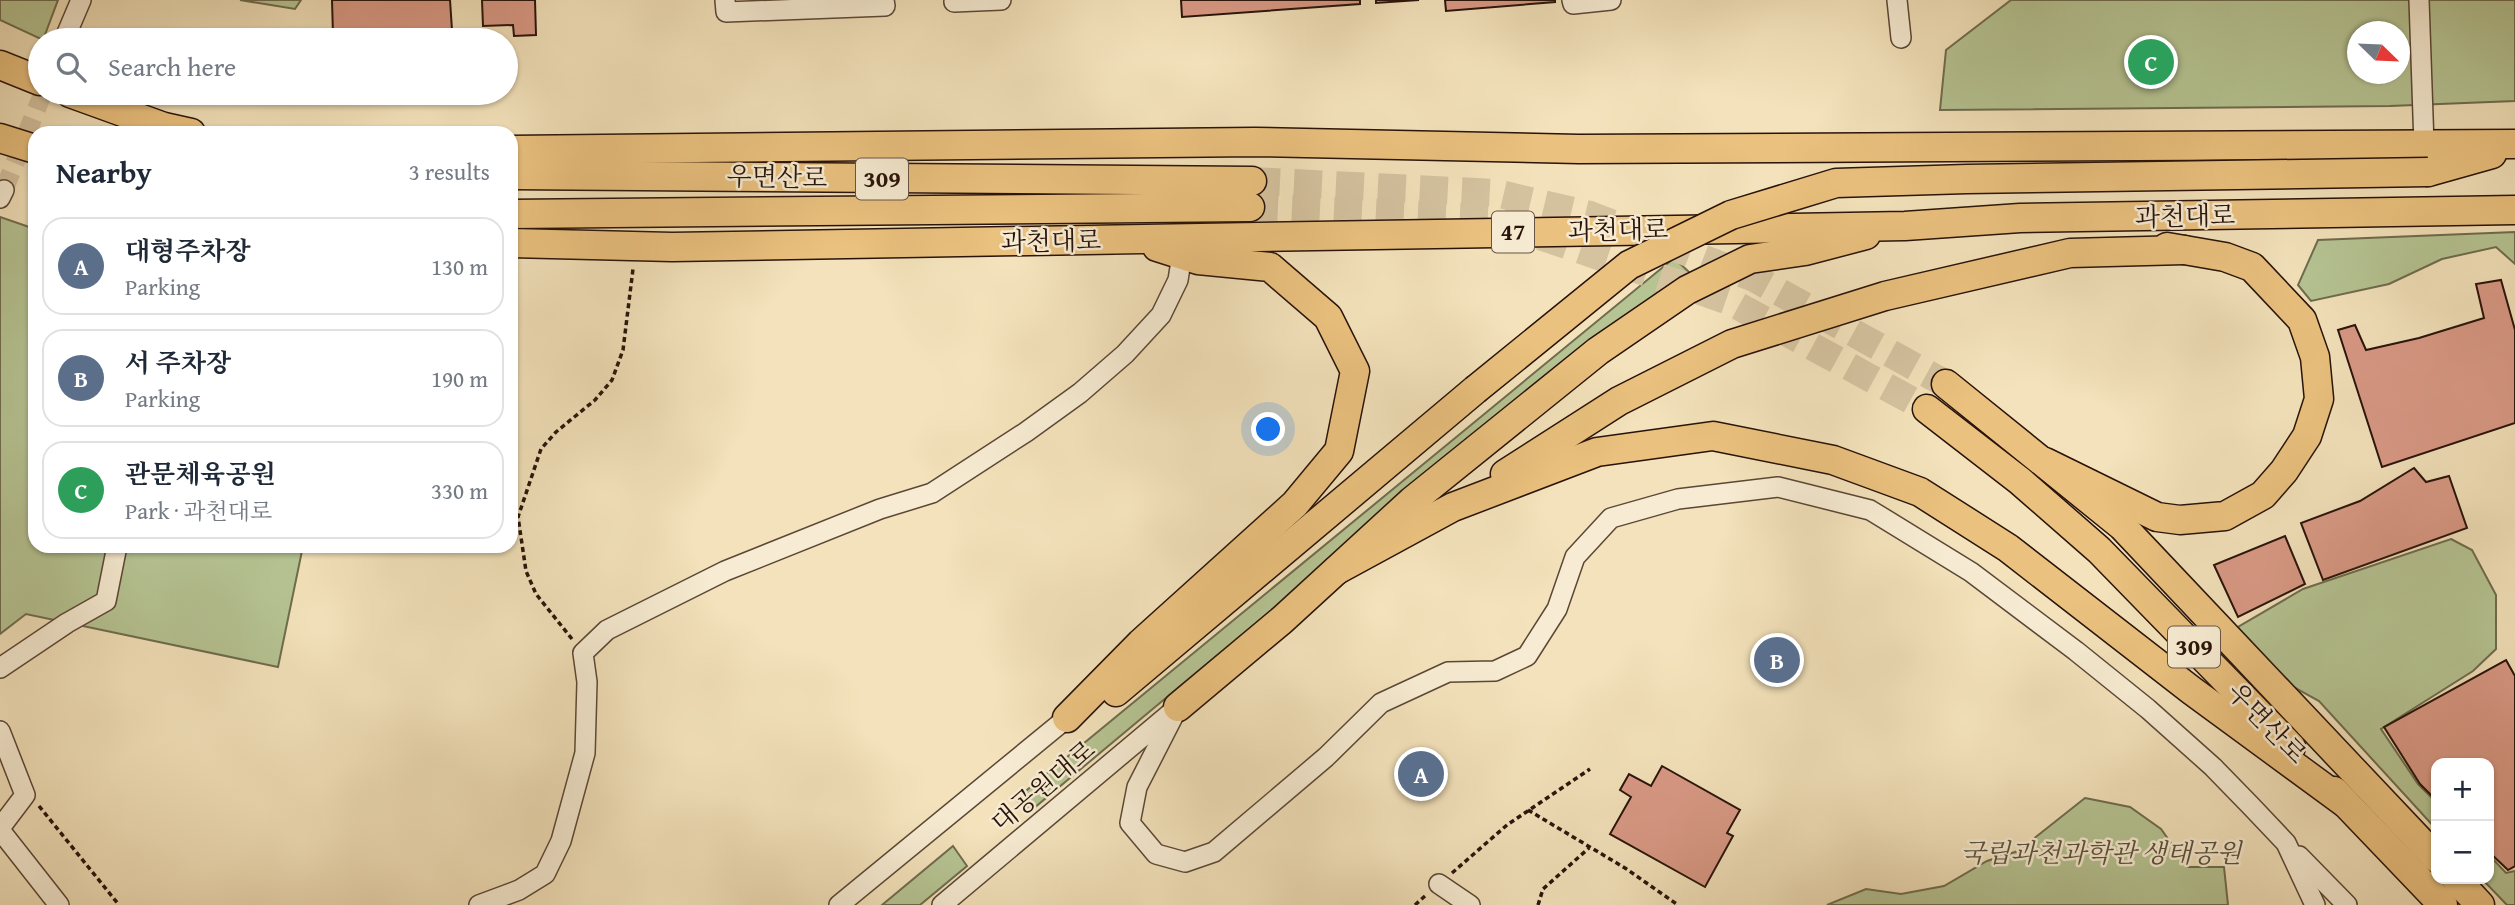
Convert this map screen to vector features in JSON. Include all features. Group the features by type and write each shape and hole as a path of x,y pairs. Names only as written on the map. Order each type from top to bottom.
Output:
{"highway":[{"path":"0,65 28,76"},
{"path":"103,105 161,126"},
{"path":"0,138 28,147"},
{"path":"518,150 1255,142 1579,149 2426,158"},
{"path":"1068,718 1104,703 1475,390 1629,265 1731,215 1836,183 2426,158 2515,146"},
{"name":"우면산로","path":"518,174 1251,194 518,214"},
{"name":"과천대로","path":"518,243 636,246 1131,240 1905,226 2020,218 2515,210"},
{"path":"2020,218 2225,257 2252,267 2302,320 2315,357 2319,399 2307,436 2284,471 2263,495 2225,516 2180,520 2157,517 2045,462"},
{"path":"1178,707 1282,620 1412,501 1598,351 1687,290 1750,259 1805,251 1905,226"},
{"path":"1068,718 1141,643 1295,504 1339,450 1355,371 1328,317 1270,267 1198,260 1131,240"},
{"path":"1337,570 1453,507 1619,401 1732,344 1885,296 2070,253 2184,250"},
{"name":"우면산로","path":"1946,384 2122,526 2431,853"},
{"name":"우면산로","path":"1927,410 2020,481 2099,550 2443,905"},
{"path":"1453,507 1597,452 1713,436 1833,460 1920,492 2008,548 2191,690 2345,803"},
{"path":"2461,884 2480,905"}],"street":[{"path":"69,28 81,0"},
{"path":"725,0 726,12 885,6 884,0"},
{"path":"954,2 1001,0"},
{"path":"1572,0 1573,4 1611,0"},
{"path":"1897,0 1901,38"},
{"path":"2419,0 2426,158"},
{"path":"479,905 519,890 545,874 561,841 586,753 587,682 583,653 607,630 725,571 880,509 932,493 1026,432 1080,393 1125,354 1161,315 1178,280 1182,255"},
{"path":"1178,707 1137,787 1130,823 1156,854 1185,862 1214,852 1326,757 1381,703 1448,672 1495,671 1527,656 1557,609 1575,557 1611,518 1678,499 1778,487 1870,510 1971,572 2148,709 2213,767 2347,905"},
{"path":"0,668 67,623 106,601 116,553"},
{"name":"대공원대로","path":"942,905 1178,707"},
{"name":"대공원대로","path":"839,905 1068,718"},
{"path":"0,731 25,795 0,829 59,905"},
{"path":"2286,843 2315,905"},
{"path":"1439,884 1470,905"}],"path":[{"path":"583,653 536,594 526,571 518,517 541,449 556,432 595,400 612,380 623,350 636,246"},
{"path":"1415,905 1507,825 1590,769"},
{"path":"20,778 34,800 119,905"},
{"path":"1528,810 1625,868 1678,905"},
{"path":"1538,905 1544,889 1589,848"}],"green space":[{"path":"0,0 58,0 48,28 28,28 28,33 0,20"},
{"path":"240,0 301,0 295,9"},
{"path":"2011,0 2515,0 2515,101 2390,106 1940,110 1946,50"},
{"path":"0,217 28,227 28,553 302,553 278,667 26,614 0,634"},
{"path":"2515,232 2515,264 2496,247 2442,259 2389,284 2311,301 2298,285 2318,240"},
{"path":"1674,258 1691,274 1347,547 1028,813 1016,799"},
{"path":"2451,539 2472,550 2496,595 2496,649 2473,671 2381,729 2418,784 2431,797 2431,824 2319,701 2288,684 2246,646 2238,627 2303,589"},
{"name":"국립과천과학관 생태공원","path":"2085,798 2130,807 2161,829 2188,867 2224,867 2228,905 1827,905 1866,889 1901,894 1944,886 1987,861 2018,851"},
{"path":"953,846 967,866 920,905 882,905"},
{"path":"2494,860 2506,873 2515,871 2515,905 2507,905 2487,884 2494,884"}],"building":[{"path":"332,0 450,0 452,28 333,28"},
{"path":"482,0 535,0 536,35 518,36 518,28 513,28 513,25 483,26"},
{"path":"1181,0 1360,0 1360,4 1182,17"},
{"path":"1376,0 1419,0 1376,3"},
{"path":"1445,0 1555,0 1555,2 1446,11"},
{"path":"2501,280 2515,330 2515,423 2382,467 2338,330 2355,325 2366,350 2419,338 2484,318 2476,284"},
{"path":"2414,468 2426,482 2449,476 2467,528 2323,580 2301,523 2360,501"},
{"path":"2285,536 2305,584 2238,617 2214,565"},
{"path":"2506,660 2515,676 2515,866 2508,870 2494,857 2494,758 2431,758 2431,795 2420,784 2384,727"},
{"path":"1662,766 1740,810 1727,833 1733,836 1705,887 1610,834 1631,797 1620,790 1629,774 1651,786"}],"tunnel":[{"path":"30,126 38,105"},
{"path":"4,190 28,130"},
{"path":"1252,181 1496,193 1590,215 1754,278 1946,384"},
{"path":"1250,207 1488,218 1729,301 1927,409"}],"place":[{"name":"관문체육공원","path":"2151,62"},
{"name":"서 주차장","path":"1777,660"},
{"name":"대형주차장","path":"1421,774"}]}
